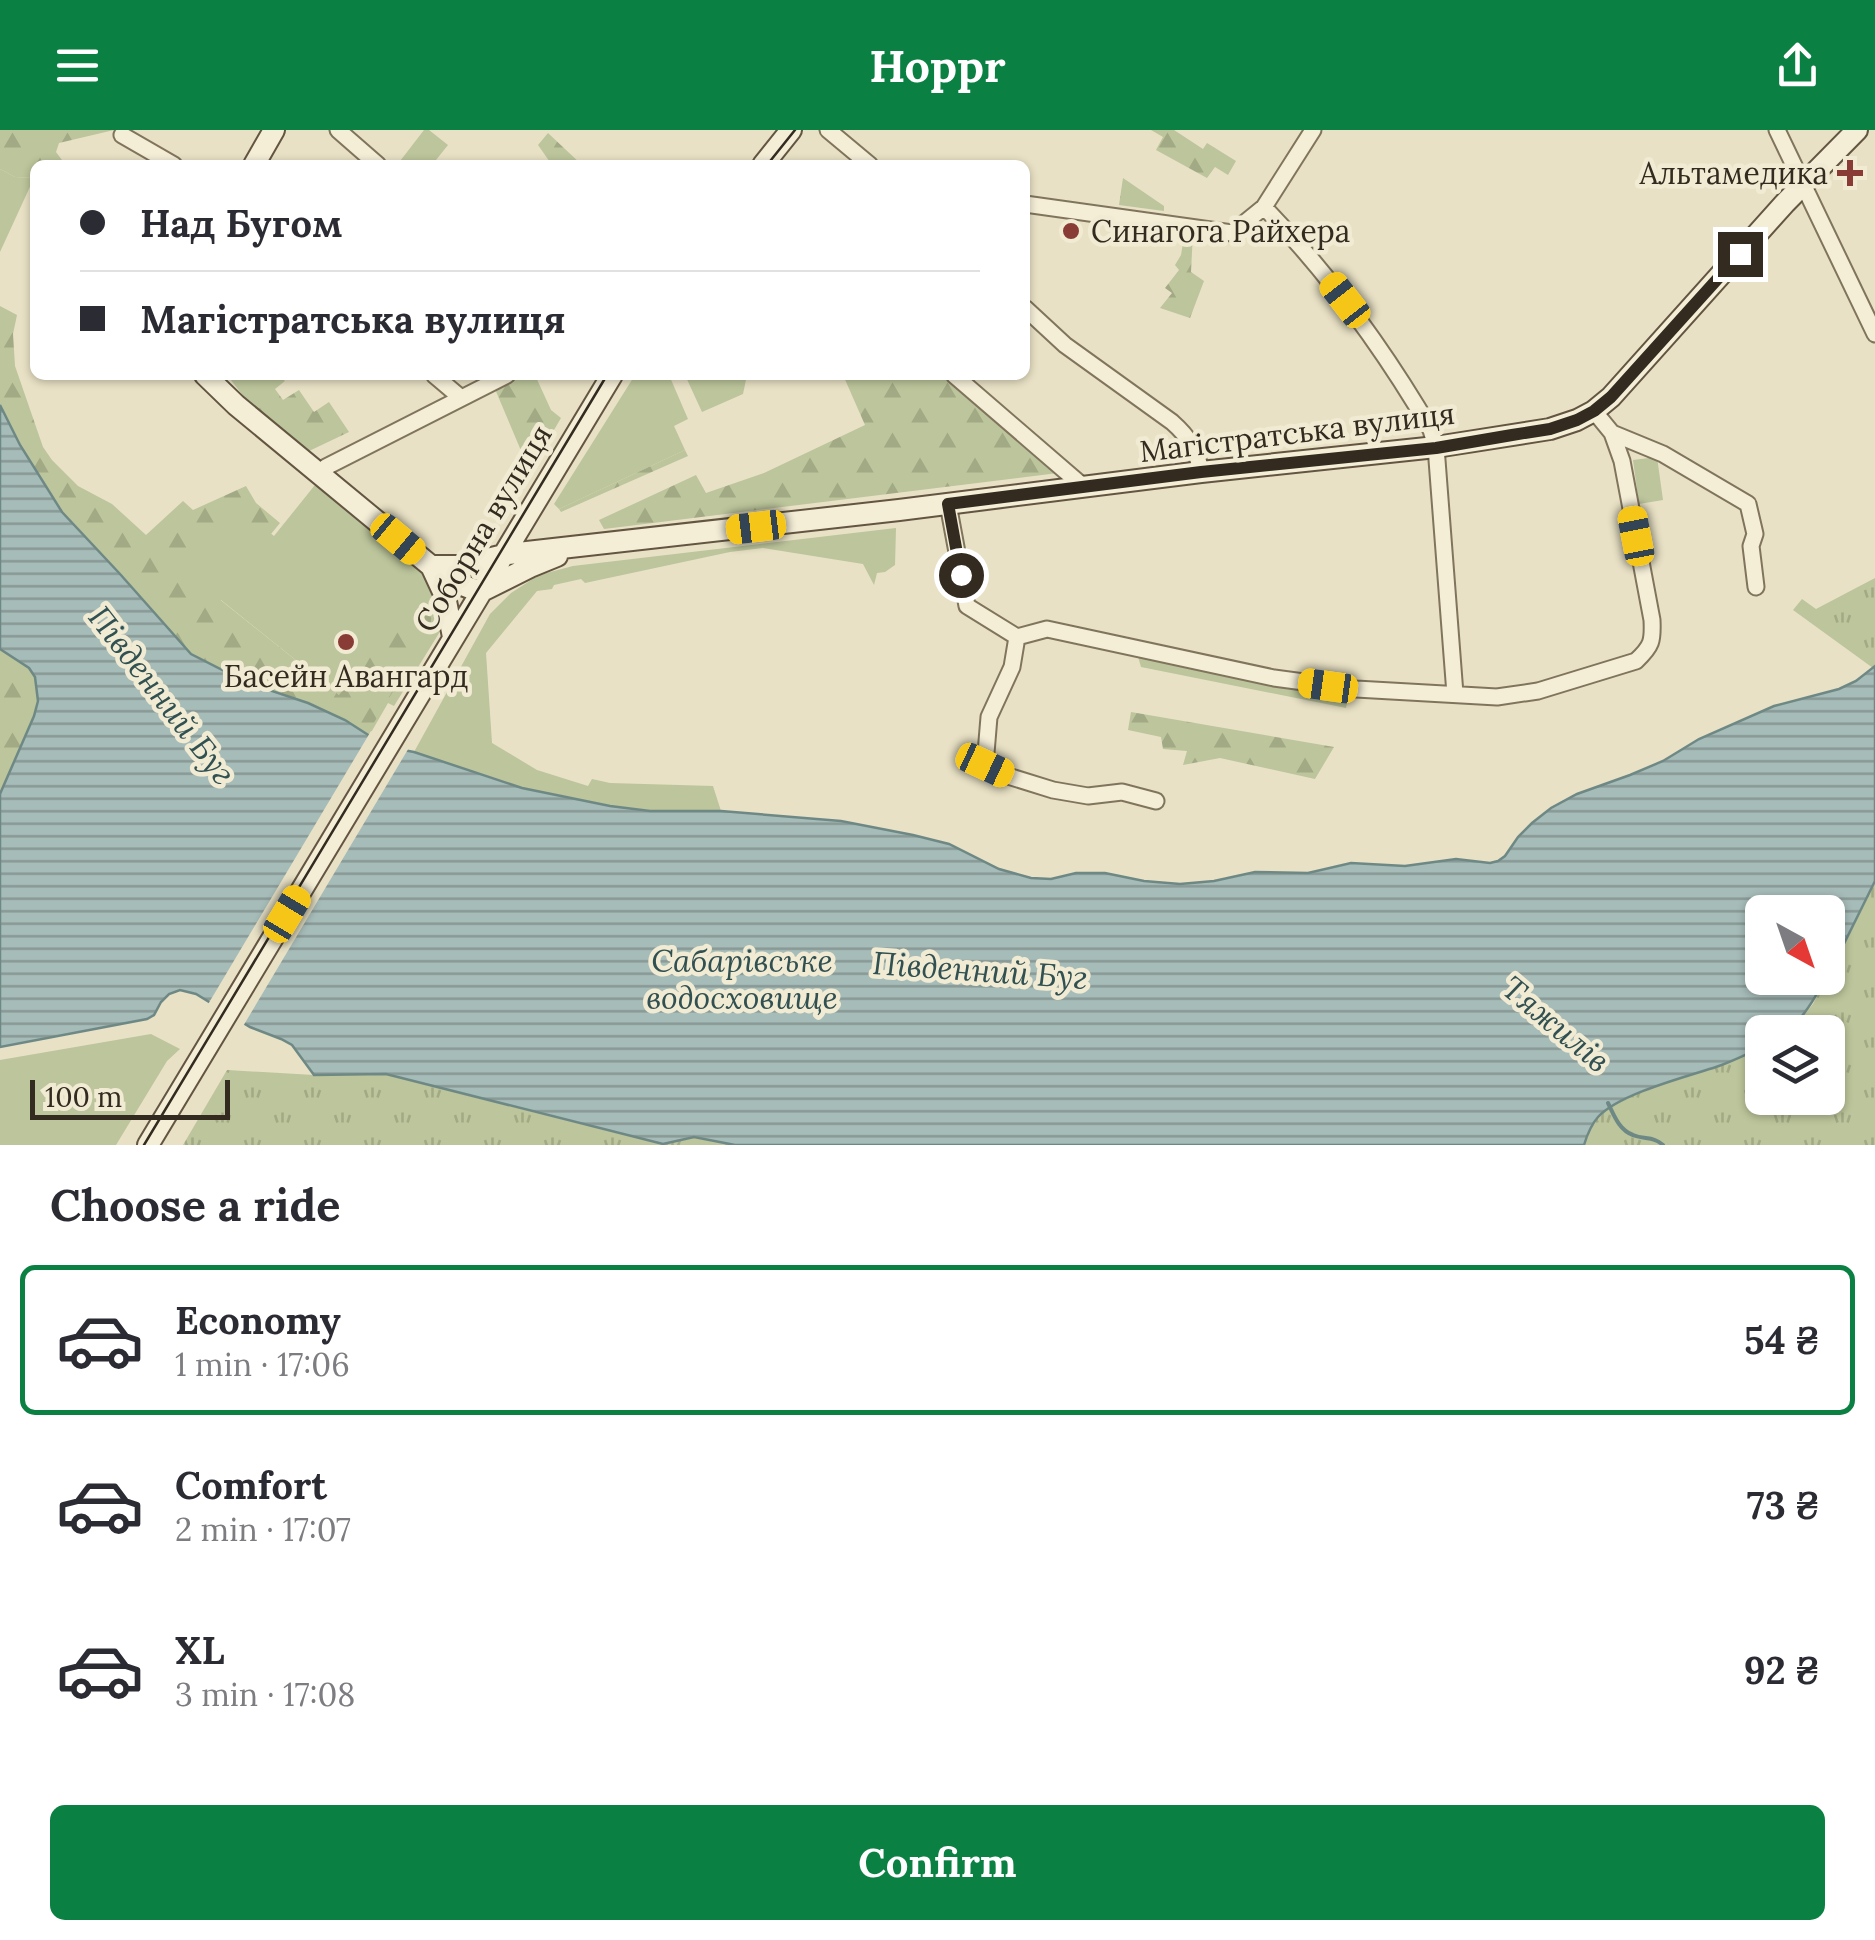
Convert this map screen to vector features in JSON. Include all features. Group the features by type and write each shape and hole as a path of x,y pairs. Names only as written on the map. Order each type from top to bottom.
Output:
{"street":[{"path":"257,160 274,130"},
{"path":"339,130 372,160"},
{"path":"767,160 791,130"},
{"path":"828,130 864,160"},
{"path":"1030,205 1232,233 1264,206 1312,130"},
{"path":"1776,130 1875,334"},
{"name":"Магістратська вулиця","path":"431,566 459,566 502,555 1201,472 1436,448 1550,429 1577,420 1611,397 1857,130"},
{"path":"122,134 166,160"},
{"path":"1264,206 1364,322 1431,430 1436,448 1456,694"},
{"path":"1030,313 1065,345 1179,428 1194,446 1201,472"},
{"path":"209,380 452,581 480,592 572,548"},
{"path":"440,380 460,397"},
{"path":"320,474 326,467 496,380"},
{"name":"Соборна вулиця","path":"148,1145 609,380"},
{"path":"960,380 1084,488"},
{"path":"948,504 967,606 1016,637 1047,629 1274,678 1356,689 1497,698 1538,691 1636,661 1653,639 1622,461 1612,433 1594,411"},
{"path":"1612,433 1662,454 1748,504 1755,534 1751,546 1756,587"},
{"path":"527,514 530,528 538,538 572,548"},
{"path":"431,566 445,596 453,637"},
{"path":"1016,637 1012,667 989,717 985,765 1053,790 1088,796 1122,792 1156,802"}],"green space":[{"path":"0,130 114,130 59,143 56,152 62,160 30,160 30,178 15,177 0,169"},
{"path":"424,130 448,145 436,160 401,160"},
{"path":"1151,130 1174,130 1203,149 1207,143 1236,161 1228,175 1215,167 1207,178 1156,150 1163,137"},
{"path":"548,133 577,160 548,160 538,145"},
{"path":"0,169 15,177 30,178 30,187 0,252"},
{"path":"1123,178 1164,206 1164,211 1119,205"},
{"path":"1185,231 1193,232 1191,272 1204,281 1190,318 1160,308 1172,293 1165,288 1179,270 1175,265"},
{"path":"0,306 17,315 13,334 15,366 43,447 78,486 112,504 146,535 183,501 193,510 246,486 256,503 280,523 258,550 221,519 177,567 214,601 218,598 339,695 428,584 433,598 430,631 367,734 329,713 248,683 191,654 62,512 0,405"},
{"path":"231,380 284,380 275,389 283,400 299,390 314,412 329,402 349,432 307,452 248,402"},
{"path":"516,380 537,380 551,410 561,418 520,488 504,484 522,453 495,389"},
{"path":"632,380 671,380 688,419 674,426 685,450 559,509 554,504"},
{"path":"687,380 746,380 743,394 702,412"},
{"path":"845,380 961,380 1066,472 604,529 599,520 696,475 706,493 764,473 865,425"},
{"path":"685,450 688,456 561,512 559,509"},
{"path":"1657,457 1663,500 1639,504 1633,460"},
{"path":"319,480 430,571 444,618 441,630 394,706 388,703 369,736 345,720 339,695 221,600 203,616 157,578 222,512 245,513 274,536"},
{"path":"896,528 895,565 877,573 874,585 863,564 763,548 730,552 585,583 581,579 537,591 486,653 492,743 537,770 588,786 592,779 713,786 721,811 650,811 610,806 522,788 414,752 490,614 511,593 539,575 573,566"},
{"path":"1875,578 1873,668 1793,610 1802,599 1816,609"},
{"path":"0,649 33,673 37,700 28,733 0,794"},
{"path":"1137,653 1349,693 1346,708 1141,667"},
{"path":"1131,712 1334,747 1315,779 1220,758 1183,765 1187,751 1163,749 1161,737 1128,730"},
{"path":"1875,881 1875,1145 1580,1145 1592,1094 1745,1039 1745,1115 1845,1115 1845,1015 1804,1015 1818,995 1845,995 1845,941"},
{"path":"151,1034 180,1049 167,1061 116,1145 0,1145 0,1060"},
{"path":"227,1070 386,1074 663,1144 694,1137 735,1145 183,1145"}],"water":[{"name":"Сабарівське водосховище","path":"0,405 62,512 191,654 248,683 345,720 387,747 414,752 522,788 650,811 721,811 841,821 949,844 999,869 1031,878 1105,873 1180,884 1255,872 1308,873 1351,863 1405,866 1456,859 1490,863 1505,856 1532,823 1577,794 1663,761 1699,739 1774,706 1839,689 1875,666 1875,881 1845,942 1845,895 1745,895 1745,995 1816,995 1804,1014 1745,1015 1745,1055 1621,1101 1598,1117 1584,1145 735,1145 694,1137 663,1144 386,1074 314,1075 292,1045 250,1027 196,994 180,990 169,994 147,1019 0,1047 0,794 38,701 35,677 29,668 0,649"}],"pier":[{"path":"371,731 389,742 410,746 242,1028 207,1006"}],"waterway":[{"name":"Тяжилів","path":"1608,1103 1624,1130 1663,1145"}],"tram line":[{"path":"771,160 795,130"},
{"path":"144,1145 604,380"}],"place":[{"name":"Альтамедика","path":"1850,173"},
{"name":"Синагога Райхера","path":"1071,231"},
{"name":"Басейн Авангард","path":"346,642"}],"route":[{"path":"961,575 948,504 1436,448 1550,429 1577,420 1611,397 1740,254"}],"water label":[{"name":"Південний Буг","path":"162,695"},
{"name":"Південний Буг","path":"980,970"}]}
